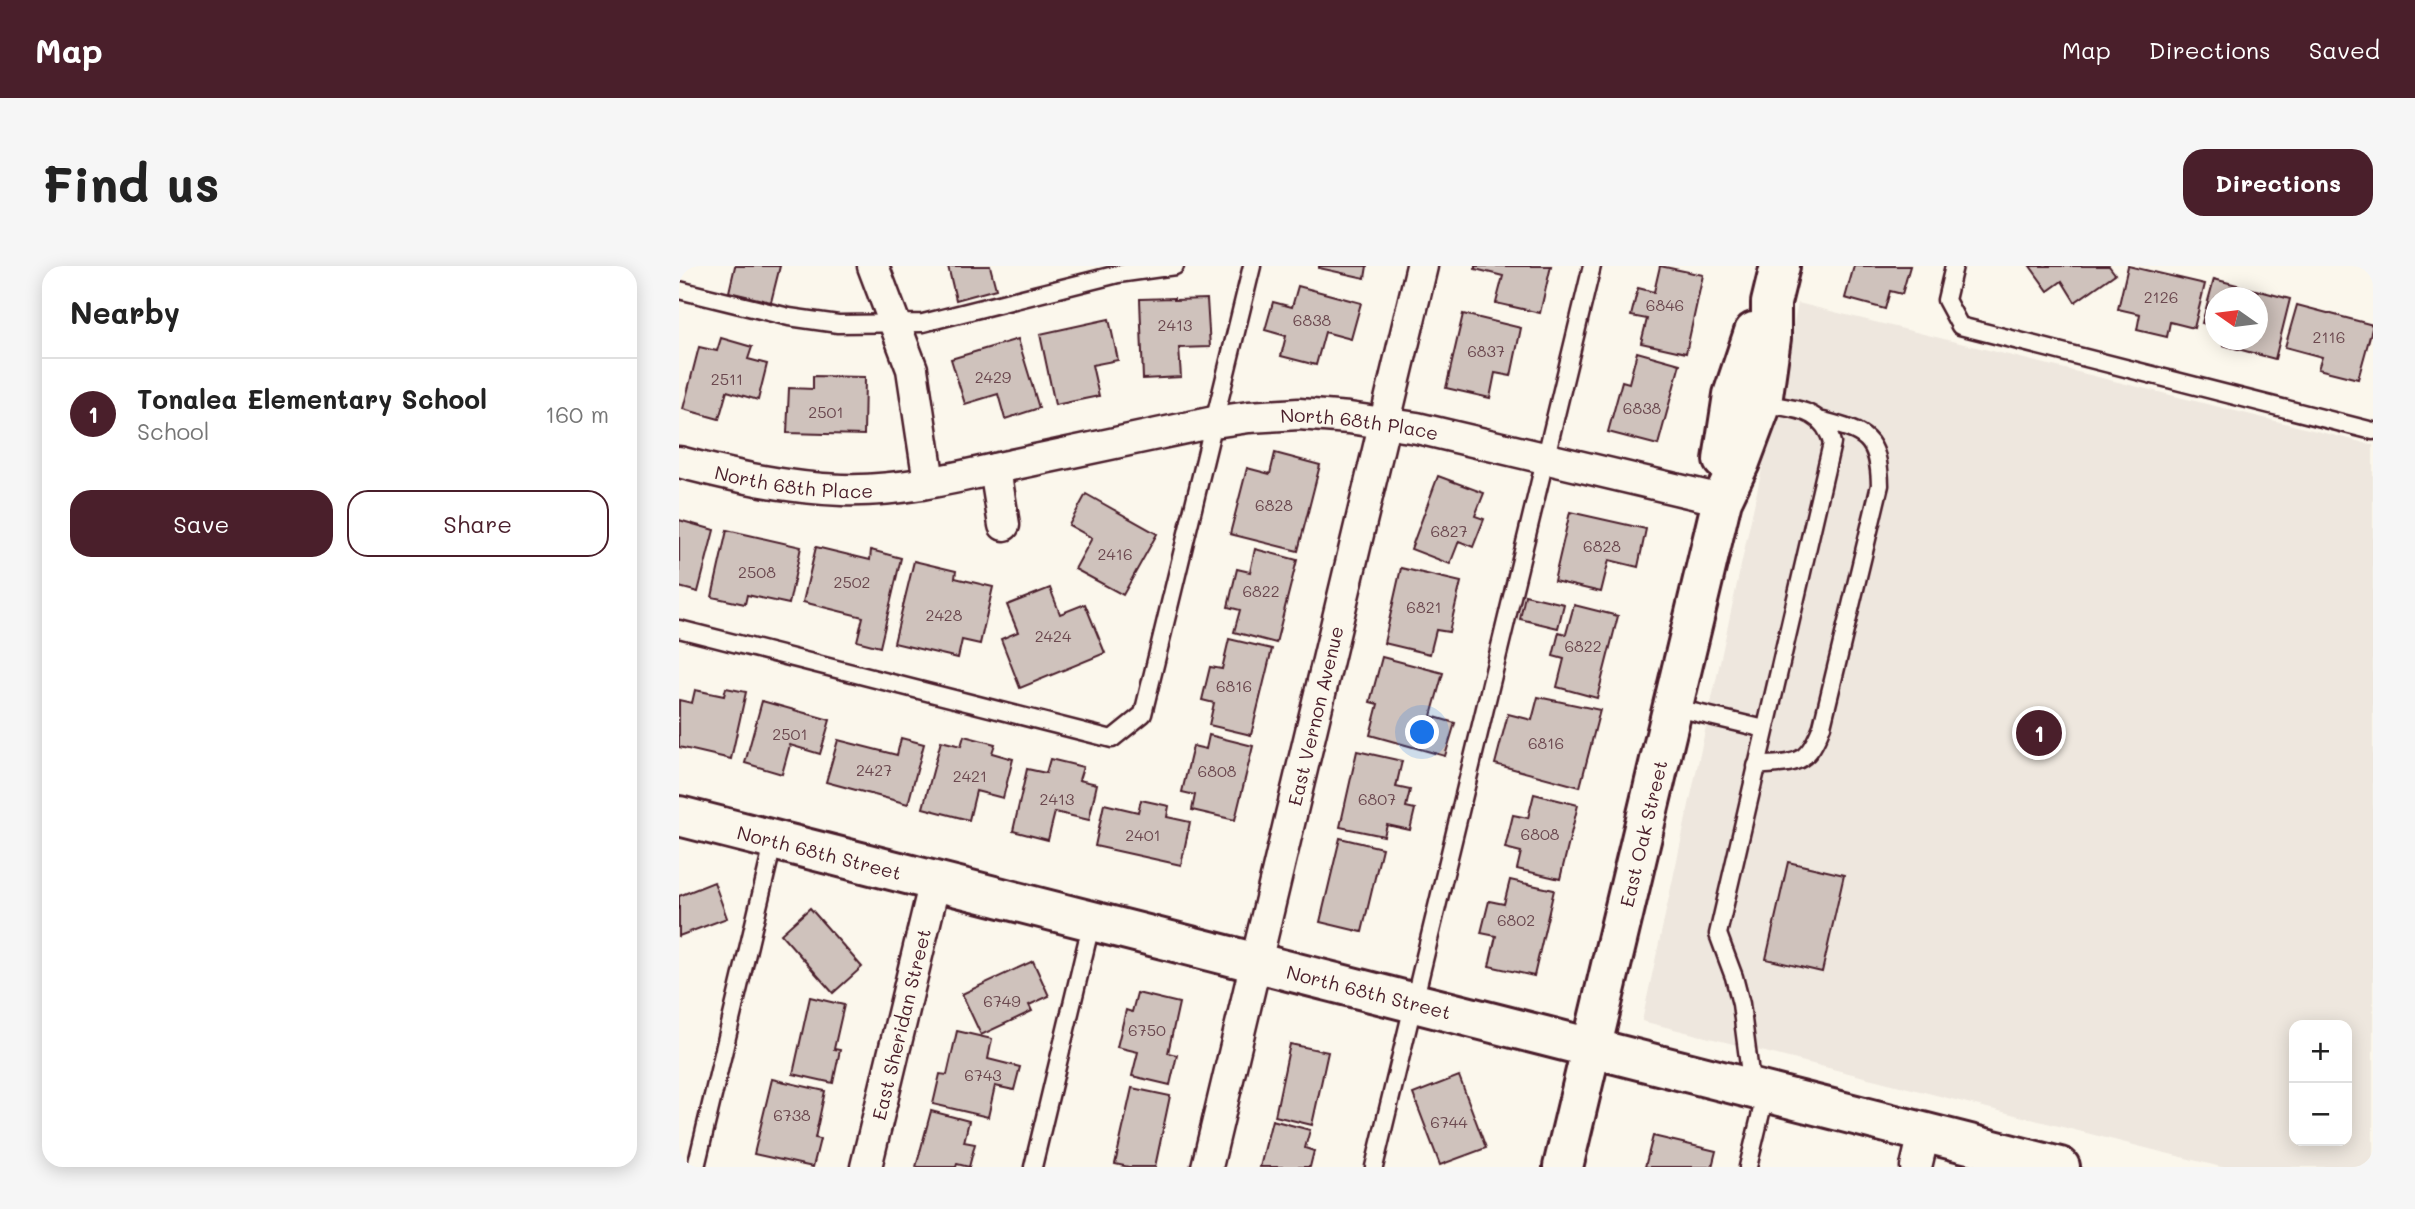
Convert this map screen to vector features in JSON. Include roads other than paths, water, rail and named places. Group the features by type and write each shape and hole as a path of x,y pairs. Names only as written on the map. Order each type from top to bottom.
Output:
{"street":[{"path":"873,266 912,369 929,482"},
{"name":"East Vernon Avenue","path":"1207,1167 1422,266"},
{"name":"East Oak Street","path":"1722,500 1723,457 1733,395 1752,336 1770,303 1780,266"},
{"name":"East Oak Street","path":"1563,1167 1722,500 1740,462 1762,403 1771,338 1770,303"},
{"name":"North 68th Place","path":"679,462 758,481 819,488 885,488 995,469 1214,422 1249,416 1299,414 1417,428 1722,500"},
{"path":"995,469 1005,525"},
{"name":"North 68th Street","path":"679,816 1759,1091 1920,1150 2060,1167"},
{"name":"East Sheridan Street","path":"866,1167 935,881"}],"lane":[{"path":"679,290 789,317 838,324 923,323 1118,274 1175,266"},
{"path":"679,629 1112,739 1143,715 1252,266"},
{"path":"1374,1167 1592,266"},
{"path":"1954,266 1946,300 1960,326 2373,431"},
{"path":"1756,766 1799,762 1814,747 1822,726 1880,485 1880,460 1870,443 1855,429 1823,421 1810,414 1762,403"},
{"path":"1748,1167 1759,1091 1734,977 1718,934 1832,443 1823,421"},
{"path":"1672,707 1765,729"},
{"path":"696,1167 774,840"},
{"path":"1033,1167 1092,921"}],"place":[{"name":"Tonalea Elementary School","path":"2039,733"}]}
